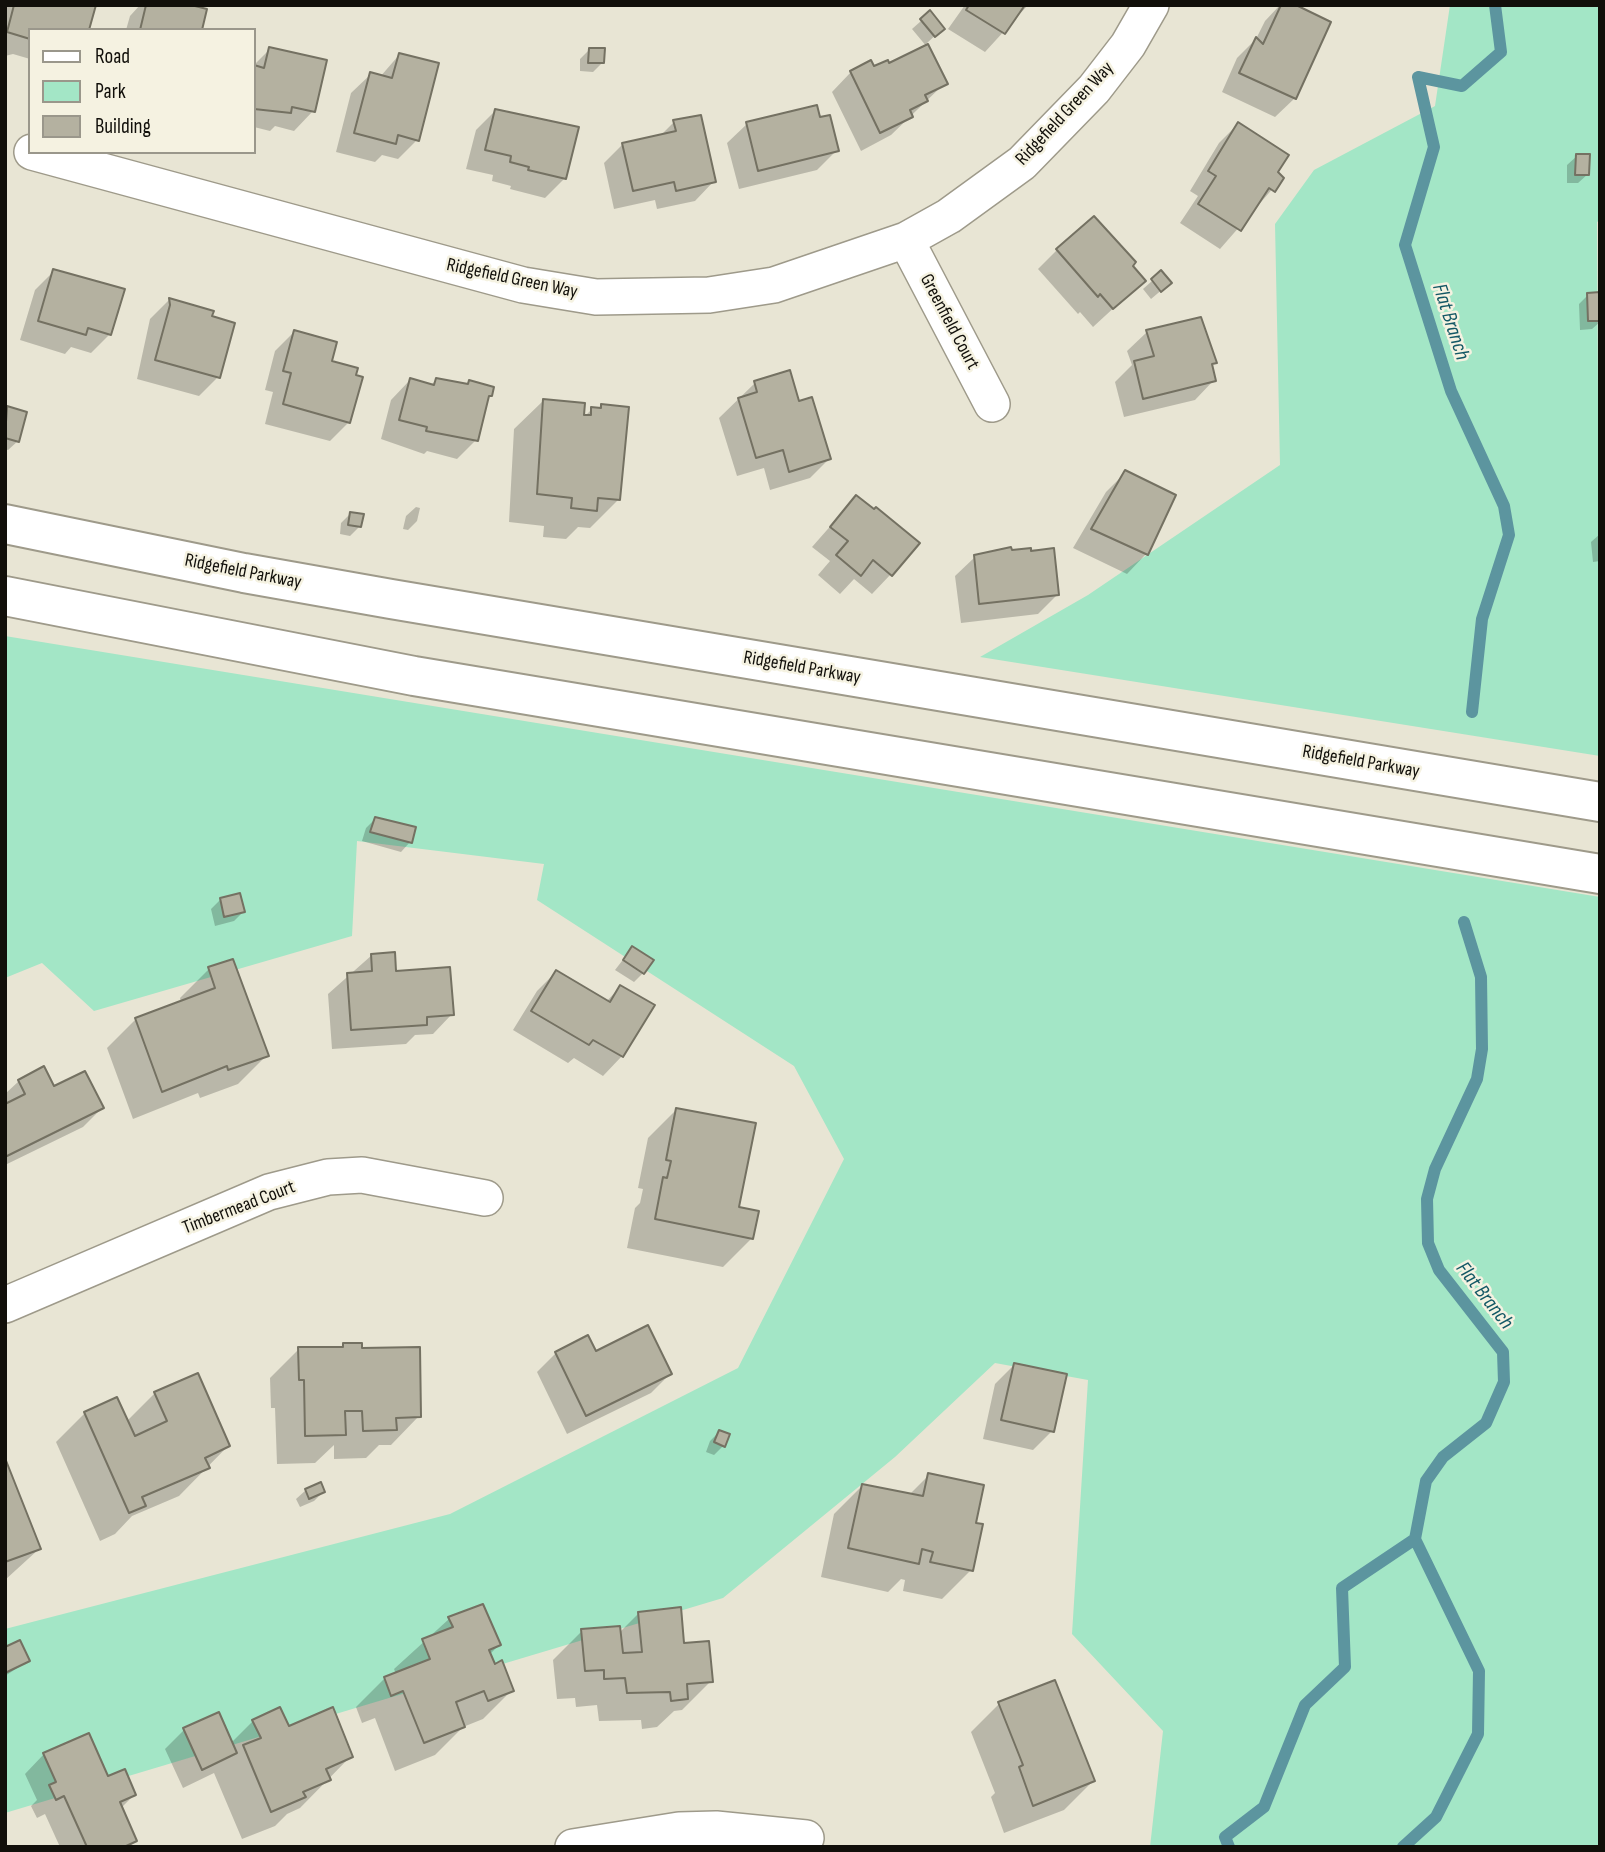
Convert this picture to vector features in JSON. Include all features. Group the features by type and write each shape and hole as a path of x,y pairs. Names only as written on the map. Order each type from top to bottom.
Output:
{"main road":[{"name":"Ridgefield Parkway","path":"5,524 244,573 391,599 1600,802"},
{"path":"5,596 414,676 1600,874"}],"street":[{"name":"Ridgefield Green Way","path":"38,154 523,285 596,297 678,298 774,285 906,240 948,216 1022,163 1094,89 1128,45 1151,5"},
{"name":"Ridgefield Green Way","path":"5,145 28,151"},
{"name":"Greenfield Court","path":"906,240 992,404"},
{"name":"Timbermead Court","path":"5,1305 269,1192 328,1177 362,1175 485,1198"},
{"path":"573,1847 679,1830 716,1829 806,1838"}],"green space":[{"path":"1450,5 1600,5 1600,220 1597,222 1600,756 980,657 1088,595 1280,465 1275,224 1314,170 1435,106"},
{"path":"5,636 1600,897 1600,1847 1150,1847 1163,1731 1072,1634 1088,1380 995,1363 895,1457 723,1598 5,1813 5,1629 450,1514 738,1368 844,1159 794,1066 537,900 544,864 357,841 352,936 94,1011 42,963 5,978"}],"building":[{"path":"14,5 96,5 90,28 28,28 28,38 7,32"},
{"path":"146,5 191,5 207,9 202,28 140,28"},
{"path":"969,5 1025,5 1005,34 966,10"},
{"path":"1281,5 1296,5 1331,22 1296,99 1239,73 1256,37 1263,44"},
{"path":"930,10 945,29 935,37 920,19"},
{"path":"928,44 948,84 925,95 928,101 910,110 913,117 880,133 850,71 871,60 874,66 888,60 889,63"},
{"path":"269,47 327,60 315,112 292,107 291,113 256,109 256,66 264,68"},
{"path":"589,48 605,48 604,63 588,63"},
{"path":"399,53 439,63 419,141 398,135 396,144 354,133 370,72 392,78"},
{"path":"817,105 820,117 830,115 839,151 758,171 746,122"},
{"path":"495,109 579,127 566,179 528,170 529,167 510,162 511,156 485,150"},
{"path":"701,115 716,182 676,191 674,182 633,191 622,143 676,131 673,120"},
{"path":"1238,122 1289,155 1278,172 1284,178 1275,192 1269,188 1241,231 1198,204 1216,176 1208,171"},
{"path":"1576,154 1590,154 1589,175 1575,175"},
{"path":"1094,216 1136,262 1133,266 1146,281 1113,309 1100,294 1098,297 1056,249"},
{"path":"53,269 125,289 111,335 88,328 86,335 38,321"},
{"path":"1161,270 1172,283 1161,292 1151,279"},
{"path":"1600,292 1600,321 1588,321 1587,293"},
{"path":"169,298 214,311 212,316 235,323 220,378 155,360 170,305"},
{"path":"1201,317 1217,363 1212,364 1216,381 1143,399 1134,361 1154,356 1146,330"},
{"path":"294,330 337,342 332,361 358,368 356,375 363,377 350,423 283,404 291,373 283,371"},
{"path":"790,370 799,401 812,397 831,459 789,472 783,450 756,458 738,398 757,392 754,381"},
{"path":"410,378 434,385 436,378 468,384 469,380 494,387 492,396 489,396 478,441 426,431 427,427 399,420"},
{"path":"543,399 585,403 584,415 591,415 591,407 601,408 601,404 629,407 620,500 598,498 597,511 571,508 572,498 537,494"},
{"path":"7,406 27,412 19,442 5,438"},
{"path":"1125,470 1176,495 1148,555 1091,529"},
{"path":"856,495 874,509 876,507 920,543 892,576 873,560 861,576 836,555 848,541 830,527"},
{"path":"350,512 364,514 361,527 348,525"},
{"path":"1011,547 1012,550 1031,548 1031,551 1054,548 1059,595 979,604 974,555"},
{"path":"375,817 416,827 412,843 370,832"},
{"path":"240,893 245,912 224,917 220,898"},
{"path":"632,946 654,960 644,974 623,960"},
{"path":"395,952 396,971 450,967 454,1015 427,1017 427,1025 351,1030 347,973 372,971 371,954"},
{"path":"233,959 269,1056 228,1070 227,1066 162,1092 135,1018 215,988 208,967"},
{"path":"556,970 610,1002 620,985 655,1005 623,1057 593,1040 589,1045 531,1011"},
{"path":"44,1066 54,1086 85,1071 104,1108 5,1157 5,1104 25,1094 18,1080"},
{"path":"676,1108 756,1123 739,1207 759,1211 753,1239 655,1219 663,1177 667,1178 671,1161 666,1160"},
{"path":"648,1325 672,1374 586,1416 555,1352 588,1335 596,1351"},
{"path":"343,1343 362,1343 362,1348 420,1347 421,1417 396,1418 397,1430 363,1431 362,1411 345,1411 346,1435 305,1436 304,1380 299,1380 298,1347 343,1347"},
{"path":"1014,1363 1067,1374 1054,1432 1001,1420"},
{"path":"198,1373 230,1446 205,1458 210,1468 142,1497 146,1506 129,1513 84,1412 117,1397 135,1436 167,1421 154,1392"},
{"path":"719,1430 730,1434 725,1447 714,1442"},
{"path":"5,1458 41,1549 5,1562"},
{"path":"928,1473 984,1485 976,1523 983,1524 973,1571 930,1562 933,1552 922,1549 919,1564 848,1548 862,1484 923,1496"},
{"path":"321,1482 325,1492 309,1499 305,1489"},
{"path":"483,1604 501,1645 489,1650 495,1664 502,1660 514,1691 488,1701 484,1691 456,1702 465,1727 424,1743 403,1691 391,1696 384,1677 430,1659 422,1639 453,1627 448,1617"},
{"path":"681,1607 684,1643 709,1641 713,1682 687,1684 688,1699 671,1701 670,1692 627,1693 625,1678 604,1679 604,1670 585,1671 581,1629 620,1626 623,1653 642,1652 638,1612"},
{"path":"20,1640 30,1661 5,1673 5,1647"},
{"path":"1055,1680 1095,1781 1033,1806 1019,1767 1023,1765 998,1702"},
{"path":"280,1707 289,1726 333,1707 353,1757 326,1769 331,1780 303,1792 306,1797 271,1812 243,1745 261,1738 252,1720"},
{"path":"219,1712 237,1753 202,1770 183,1728"},
{"path":"89,1733 108,1776 125,1769 136,1795 120,1802 137,1841 124,1847 87,1847 64,1796 56,1800 49,1785 56,1782 43,1753"}],"waterway":[{"name":"Flat Branch","path":"1472,712 1482,619 1509,535 1504,506 1451,391 1405,245 1434,147 1418,77 1462,86 1501,52 1495,5"},
{"name":"Flat Branch","path":"1403,1847 1436,1817 1478,1734 1479,1671 1415,1539 1426,1481 1443,1457 1486,1423 1504,1382 1503,1352 1439,1270 1428,1243 1427,1199 1435,1169 1477,1079 1482,1049 1481,977 1464,922"},
{"path":"1229,1847 1225,1837 1264,1807 1305,1705 1345,1667 1342,1588 1415,1539"}]}
